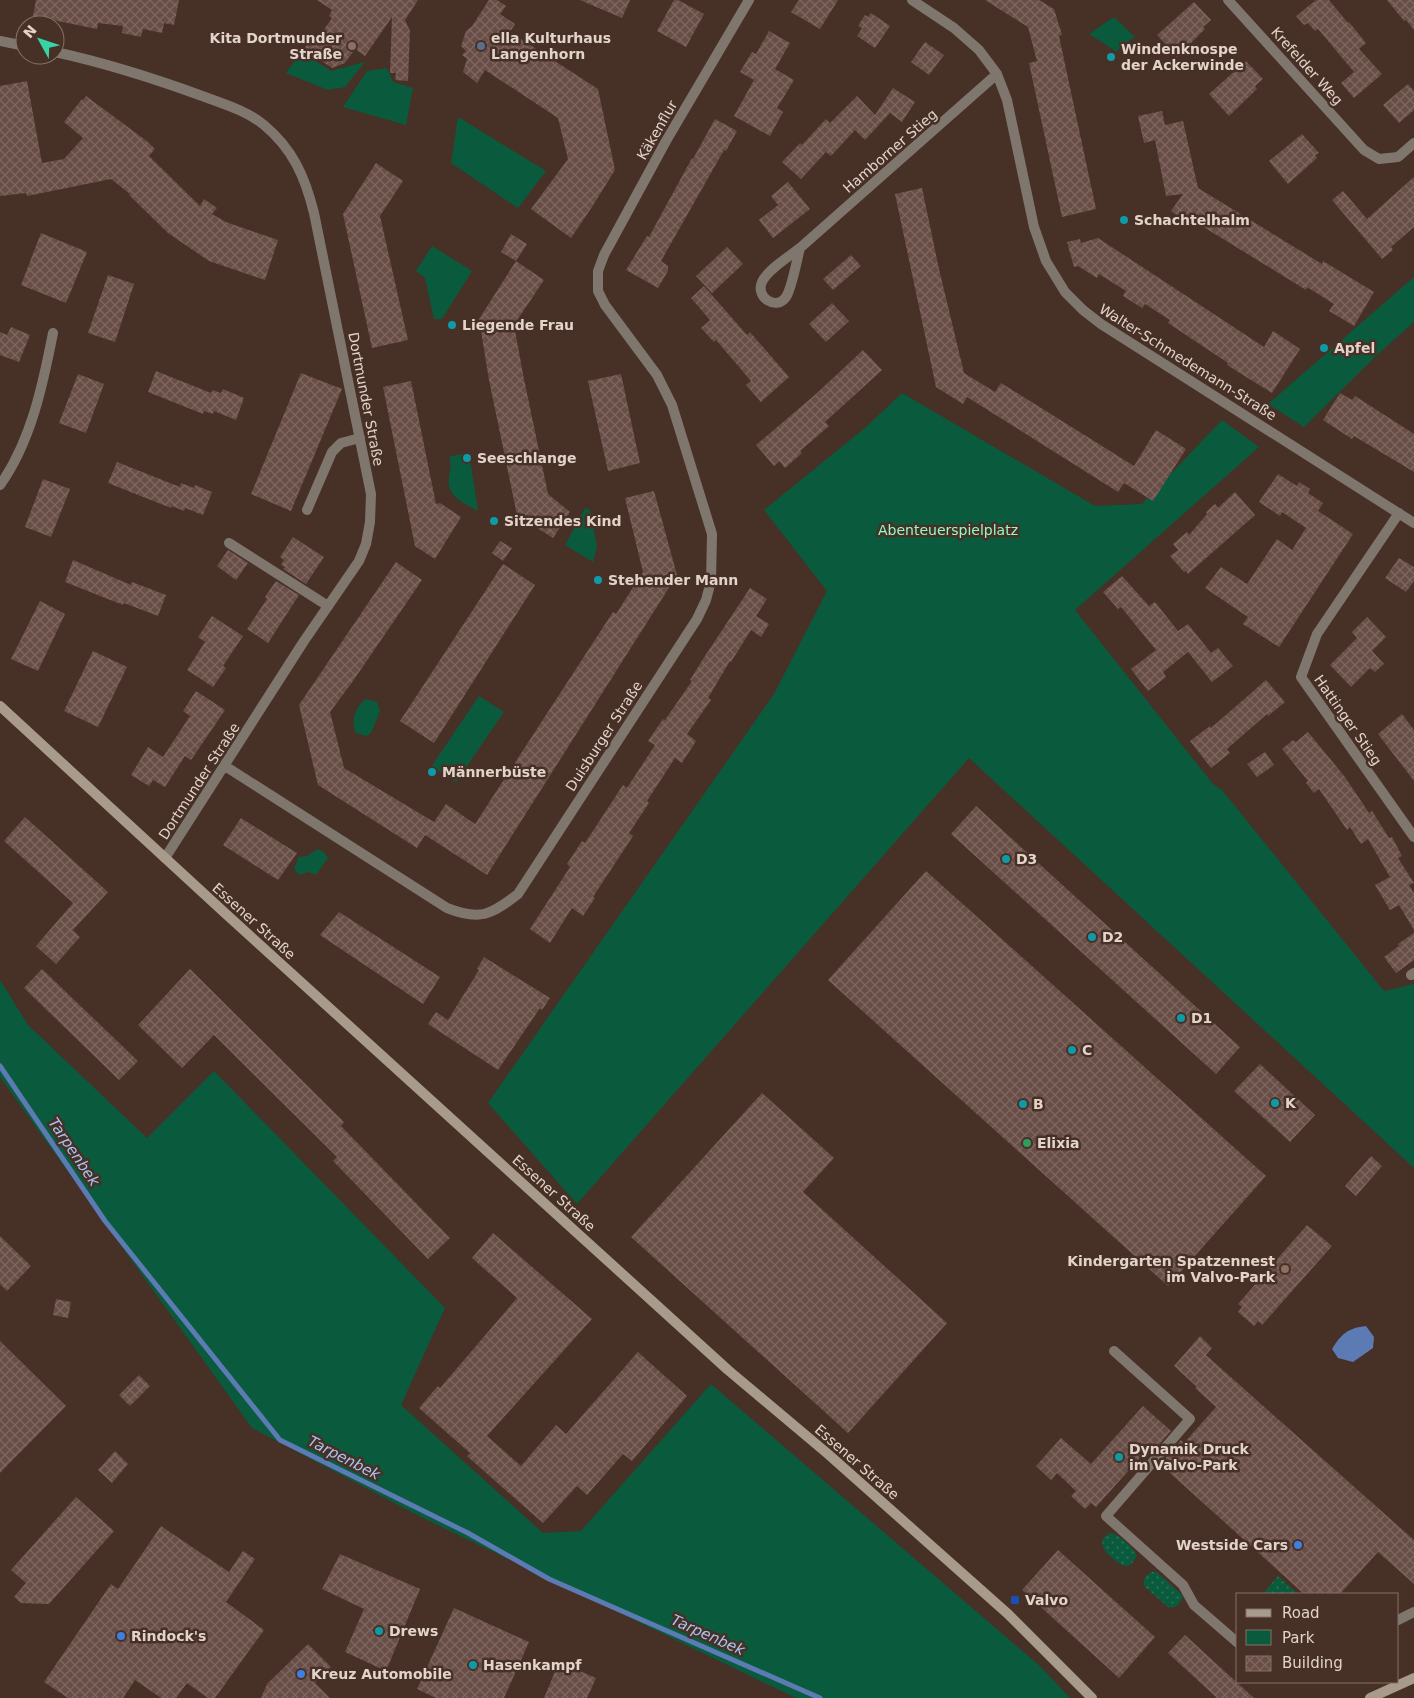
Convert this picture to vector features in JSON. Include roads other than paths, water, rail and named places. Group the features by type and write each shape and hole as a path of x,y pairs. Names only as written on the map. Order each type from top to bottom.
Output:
{"street":[{"name":"Käkenflur","path":"597,278 599,265 666,141 748,0"},
{"name":"Walter-Schmedemann-Straße","path":"912,0 954,28 979,50 997,74 1007,100 1040,245 1054,277 1065,292 1088,315 1101,324 1414,523"},
{"name":"Krefelder Weg","path":"1228,0 1364,150 1379,159 1398,157 1414,143"},
{"path":"0,41 15,44"},
{"name":"Dortmunder Straße","path":"65,54 176,87 246,113 264,125 284,145 300,170 312,204 371,494 370,522 366,544 359,561 165,858"},
{"name":"Hamborner Stieg","path":"800,248 788,295 782,301 775,304 767,300 762,295 762,280 771,271 800,248 997,74"},
{"name":"Duisburger Straße","path":"225,766 448,908 474,916 492,912 518,894 697,619 706,600 711,581 712,534 672,405 656,374 605,305 598,291 597,278"},
{"path":"0,485 14,461 29,427 53,333"},
{"path":"306,510 332,452 341,443 360,438"},
{"name":"Hattinger Stieg","path":"1399,513 1317,634 1302,677 1414,837"},
{"path":"229,543 328,606"},
{"name":"Essener Straße","path":"0,706 728,1370 828,1454 1008,1614 1092,1698"},
{"path":"1114,1351 1190,1419 1106,1516 1183,1585 1194,1605 1236,1641"},
{"path":"1399,1620 1414,1612"},
{"path":"1370,1698 1414,1678"}],"water":[{"path":"1366,1326 1374,1337 1373,1348 1353,1362 1338,1358 1332,1349 1339,1339 1354,1328"}],"waterway":[{"name":"Tarpenbek","path":"0,1066 105,1221 280,1440 468,1533 549,1579 820,1698"}],"place":[{"name":"Kita Dortmunder Straße","path":"352,46"},
{"name":"ella Kulturhaus Langenhorn","path":"481,46"},
{"name":"Windenknospe der Ackerwinde","path":"1111,57"},
{"name":"Schachtelhalm","path":"1124,220"},
{"name":"Liegende Frau","path":"452,325"},
{"name":"Apfel","path":"1324,348"},
{"name":"Seeschlange","path":"467,458"},
{"name":"Sitzendes Kind","path":"494,521"},
{"name":"Stehender Mann","path":"598,580"},
{"name":"Männerbüste","path":"432,772"},
{"name":"D3","path":"1006,859"},
{"name":"D2","path":"1092,937"},
{"name":"D1","path":"1181,1018"},
{"name":"C","path":"1072,1050"},
{"name":"K","path":"1275,1103"},
{"name":"B","path":"1023,1104"},
{"name":"Elixia","path":"1027,1143"},
{"name":"Kindergarten Spatzennest im Valvo-Park","path":"1285,1269"},
{"name":"Dynamik Druck im Valvo-Park","path":"1119,1457"},
{"name":"Westside Cars","path":"1298,1545"},
{"name":"Valvo","path":"1015,1600"},
{"name":"Drews","path":"379,1631"},
{"name":"Rindock's","path":"121,1636"},
{"name":"Hasenkampf","path":"473,1665"},
{"name":"Kreuz Automobile","path":"301,1674"}],"park label":[{"name":"Abenteuerspielplatz","path":"948,530"}]}
